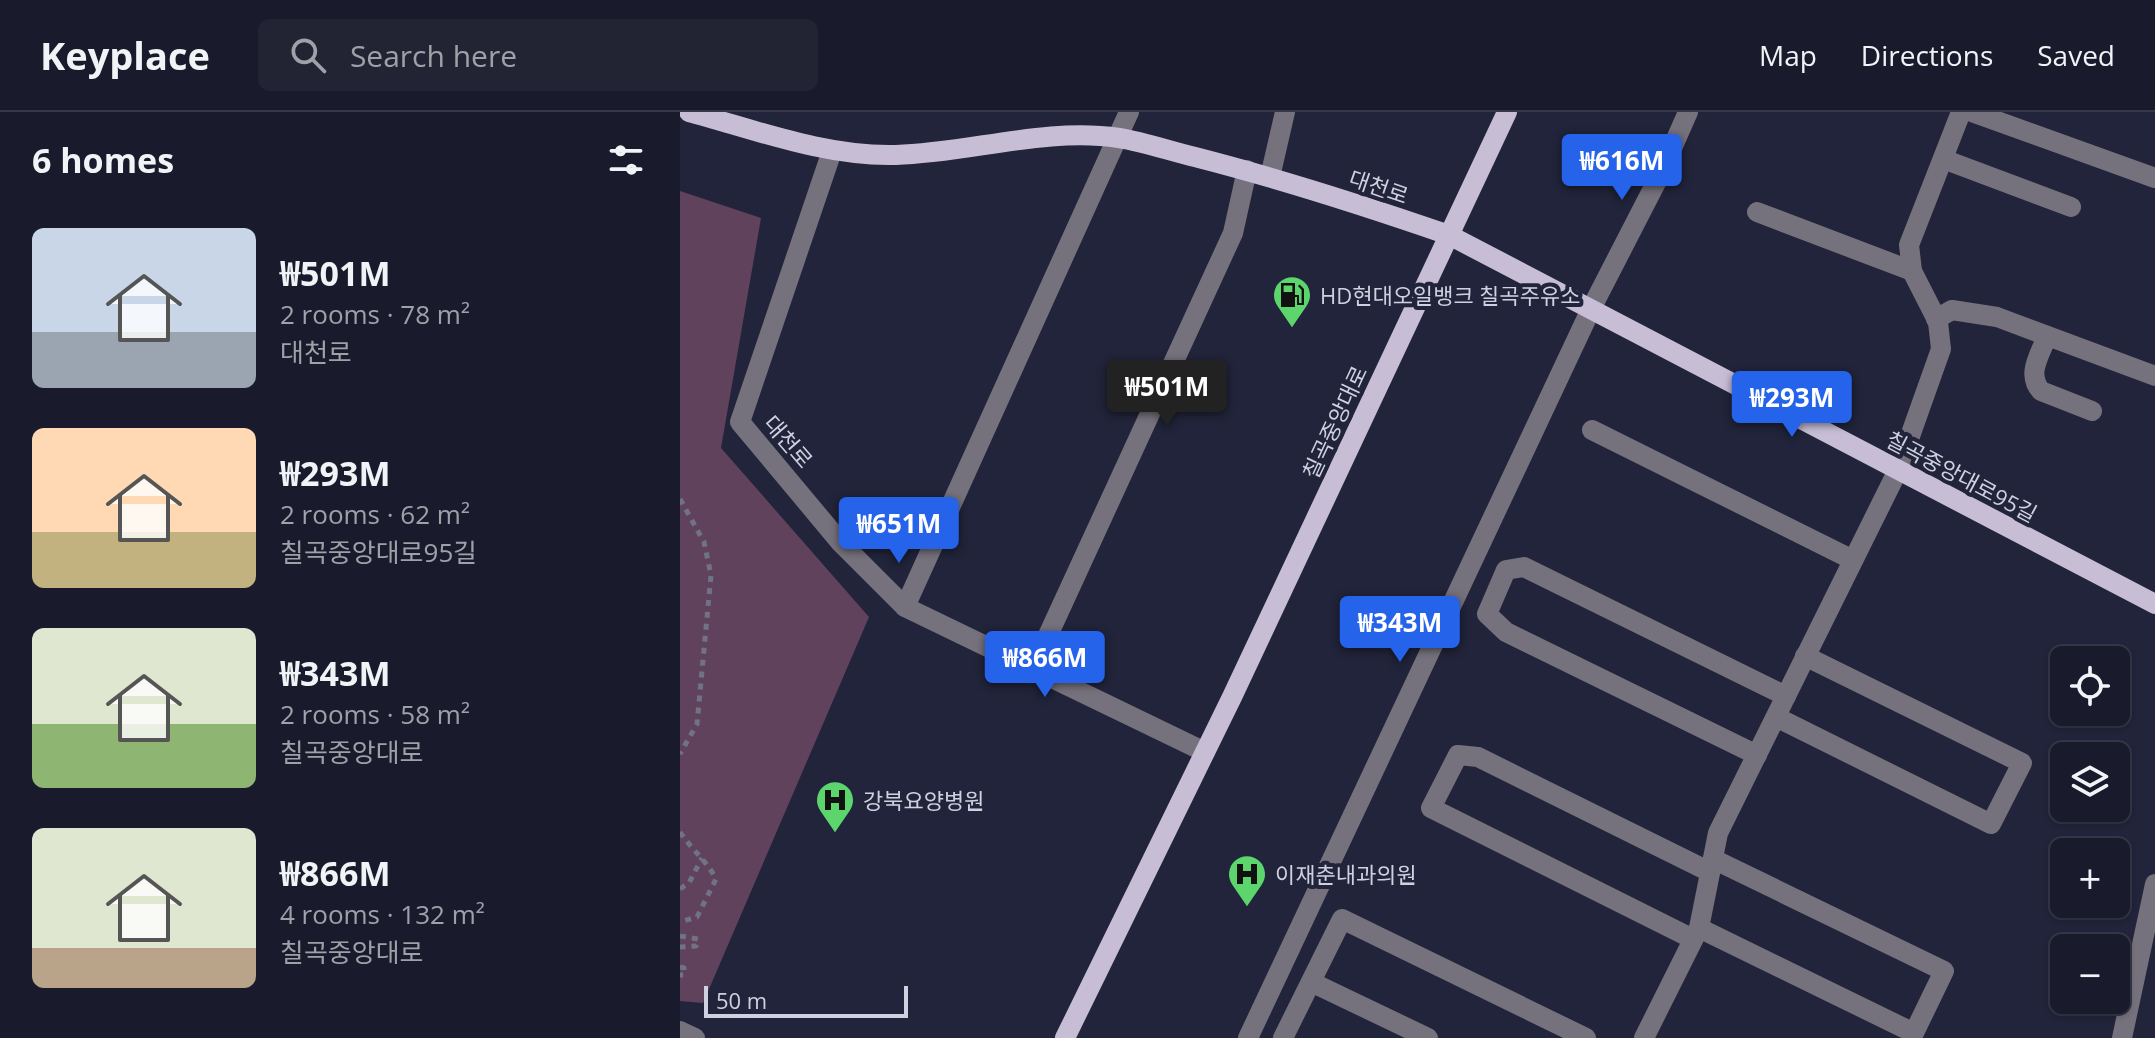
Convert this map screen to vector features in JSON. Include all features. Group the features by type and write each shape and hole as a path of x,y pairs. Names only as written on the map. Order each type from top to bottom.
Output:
{"main road":[{"name":"대천로","path":"689,112 832,151 894,155 970,149 1070,135 1119,138 1247,170 1449,235"},
{"name":"칠곡중앙대로","path":"1065,1038 1205,752 1507,112"},
{"name":"칠곡중앙대로95길","path":"1449,235 2155,604"}],"street":[{"path":"1129,112 905,607 1205,752"},
{"path":"1270,177 1285,112"},
{"path":"1248,1038 1591,309 1662,171 1688,112"},
{"path":"1644,1038 1696,933 1718,833 1898,470 1941,349 1936,319 1912,271 1909,245 1961,112"},
{"path":"1972,112 2155,178"},
{"name":"대천로","path":"832,151 740,422 841,543 905,607"},
{"path":"1943,159 2071,207"},
{"path":"1033,668 1233,233 1247,170"},
{"path":"1757,212 1912,271"},
{"path":"1936,319 1952,310 1997,317 2155,376"},
{"path":"2047,336 2032,375 2035,384 2041,391 2092,411"},
{"path":"1592,430 1853,560"},
{"path":"1757,755 1506,632 1487,614 1506,570 1524,567 1786,696"},
{"path":"1776,717 1991,824 2022,763 1805,656"},
{"path":"1458,755 1478,757 1711,866 1944,971 1914,1033 1431,808 1458,755"},
{"path":"2122,1038 2147,961 2155,884"},
{"path":"1283,1038 1342,919 1586,1038"},
{"path":"1311,982 1428,1038"},
{"path":"680,1031 695,1038"}],"path":[{"path":"680,499 704,542 711,575 697,724 680,754"},
{"path":"680,832 716,879 697,917 680,922"},
{"path":"680,889 689,883 702,858"},
{"path":"680,936 698,939 696,946 680,947"},
{"path":"680,967 684,968 684,975 680,975"}],"shaded area":[{"path":"680,191 761,218 721,448 869,617 703,1003 680,1001"}],"place":[{"name":"HD현대오일뱅크 칠곡주유소","path":"1292,329"},
{"name":"강북요양병원","path":"835,834"},
{"name":"이재춘내과의원","path":"1247,908"}]}
